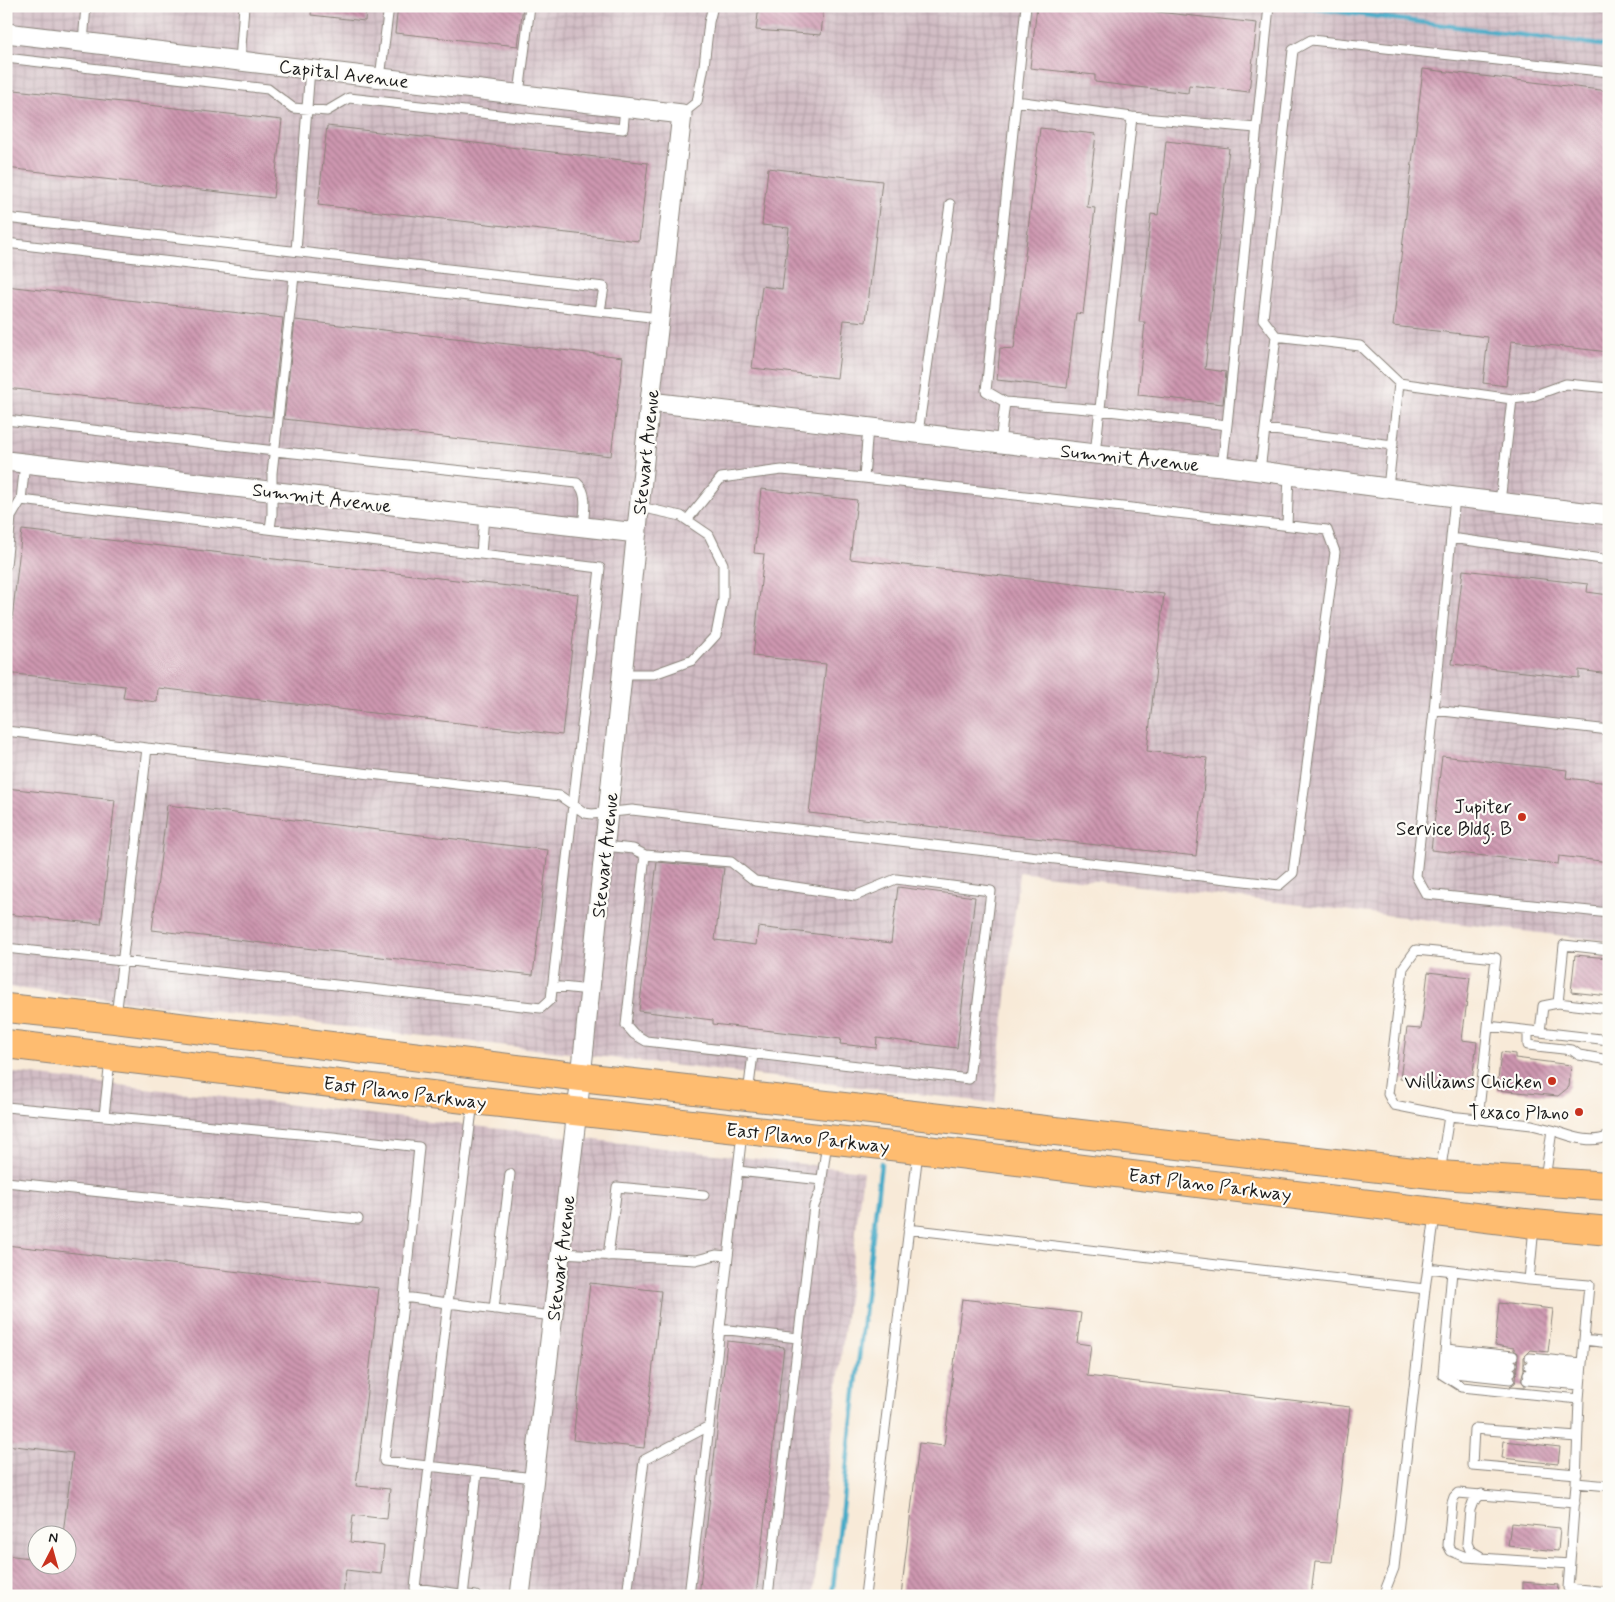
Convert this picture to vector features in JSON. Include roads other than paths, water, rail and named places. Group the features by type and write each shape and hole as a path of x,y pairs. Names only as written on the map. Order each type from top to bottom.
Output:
{"main road":[{"name":"East Plano Parkway","path":"6,1008 922,1117 1440,1175 1609,1186"},
{"path":"110,1057 115,1020"},
{"name":"East Plano Parkway","path":"6,1044 473,1100 918,1149 1534,1224 1609,1231"},
{"path":"743,1130 748,1096"},
{"path":"828,1139 831,1106"},
{"path":"918,1149 922,1117"},
{"path":"1436,1212 1440,1175"}],"street":[{"name":"Capital Avenue","path":"6,33 682,114"},
{"name":"Stewart Avenue","path":"520,1596 581,1077 650,402 682,114"},
{"name":"Summit Avenue","path":"650,402 1095,454 1222,466 1609,515"},
{"name":"Summit Avenue","path":"6,461 637,533"}],"lane":[{"path":"83,42 86,6"},
{"path":"240,61 244,6"},
{"path":"380,78 389,6"},
{"path":"519,94 530,6"},
{"path":"682,114 697,102 704,66 709,22 714,6"},
{"path":"1026,6 986,391 1005,402 1100,410 1228,425"},
{"path":"1222,466 1228,425 1269,6"},
{"path":"1594,6 1609,8"},
{"path":"1260,471 1276,336 1263,318 1294,50 1310,40 1609,72"},
{"path":"6,58 268,89 293,108 327,112 349,98 623,128 625,107"},
{"path":"296,251 310,69"},
{"path":"1016,101 1132,117 1256,128"},
{"path":"1095,454 1132,117"},
{"path":"918,433 950,204"},
{"path":"6,218 604,287 600,311"},
{"path":"6,243 660,318"},
{"path":"270,529 272,473 294,276"},
{"path":"1276,336 1360,346 1399,383 1512,399 1530,397 1566,384 1609,388"},
{"path":"1388,488 1399,383"},
{"path":"1500,502 1512,399"},
{"path":"1000,443 1005,402"},
{"path":"6,420 275,451 577,482 582,487 585,496 583,527"},
{"path":"864,478 868,427"},
{"path":"1265,429 1393,445"},
{"path":"6,564 11,517 21,500 25,463"},
{"path":"6,731 560,796 585,813 592,814 632,810 1279,885 1293,873 1335,552 1327,530 782,470 720,478 687,520"},
{"path":"1287,525 1289,474"},
{"path":"1455,497 1416,876 1426,894 1609,913"},
{"path":"6,948 541,1008 551,999 600,568 21,500"},
{"path":"623,674 654,674 694,660 716,635 724,599 723,564 709,535 681,516 640,507"},
{"path":"481,554 484,515"},
{"path":"1450,538 1609,560"},
{"path":"1434,710 1609,730"},
{"path":"115,1020 147,748"},
{"path":"605,846 633,849 645,855 731,862 755,881 855,896 896,879 991,890 969,1080 646,1041 634,1034 626,1025 645,855"},
{"path":"1558,1003 1564,945 1609,950"},
{"path":"1478,1119 1496,958 1416,950 1403,968 1388,1094 1394,1105 1449,1116 1532,1125 1581,1139 1599,1140 1609,1136"},
{"path":"552,986 590,990"},
{"path":"1540,1032 1543,1006 1558,1003 1609,1009"},
{"path":"1488,1026 1609,1040"},
{"path":"1528,1031 1528,1044 1572,1050 1579,1055 1609,1060"},
{"path":"748,1096 753,1054"},
{"path":"104,1116 110,1057"},
{"path":"473,1100 415,1588 476,1596"},
{"path":"6,1107 323,1136 419,1147 404,1297 384,1461 534,1478"},
{"path":"1440,1175 1449,1116"},
{"path":"689,1596 743,1130"},
{"path":"1545,1183 1552,1130"},
{"path":"768,1596 814,1206 820,1192 828,1139"},
{"path":"865,1596 918,1149"},
{"path":"738,1171 822,1180"},
{"path":"494,1309 510,1174"},
{"path":"6,1182 358,1219"},
{"path":"608,1256 617,1187 704,1195"},
{"path":"1383,1596 1394,1568 1425,1289 1436,1212"},
{"path":"1529,1280 1534,1224"},
{"path":"908,1229 1425,1289"},
{"path":"560,1253 696,1260 716,1255 728,1256"},
{"path":"1428,1268 1588,1285 1579,1399 1577,1478 1568,1588 1609,1592"},
{"path":"1452,1271 1443,1375 1462,1387 1579,1399"},
{"path":"404,1297 553,1316"},
{"path":"720,1329 798,1338"},
{"path":"1584,1340 1609,1343"},
{"path":"1444,1361 1512,1368 1444,1361"},
{"path":"1581,1374 1529,1369 1581,1374"},
{"path":"627,1596 644,1460 709,1426"},
{"path":"1577,1437 1474,1429 1472,1465 1577,1478 1609,1486"},
{"path":"463,1595 477,1472"},
{"path":"1570,1564 1482,1558 1451,1551 1448,1545 1454,1497 1458,1493 1464,1492 1575,1504"},
{"path":"1482,1494 1473,1502 1470,1510 1467,1543 1470,1550 1482,1558"}],"waterway":[{"path":"1293,6 1609,46"},
{"path":"832,1596 881,1163"}],"place":[{"name":"Jupiter Service Bldg. B","path":"1522,817"},
{"name":"Williams Chicken","path":"1552,1081"},
{"name":"Texaco Plano","path":"1579,1112"}]}
